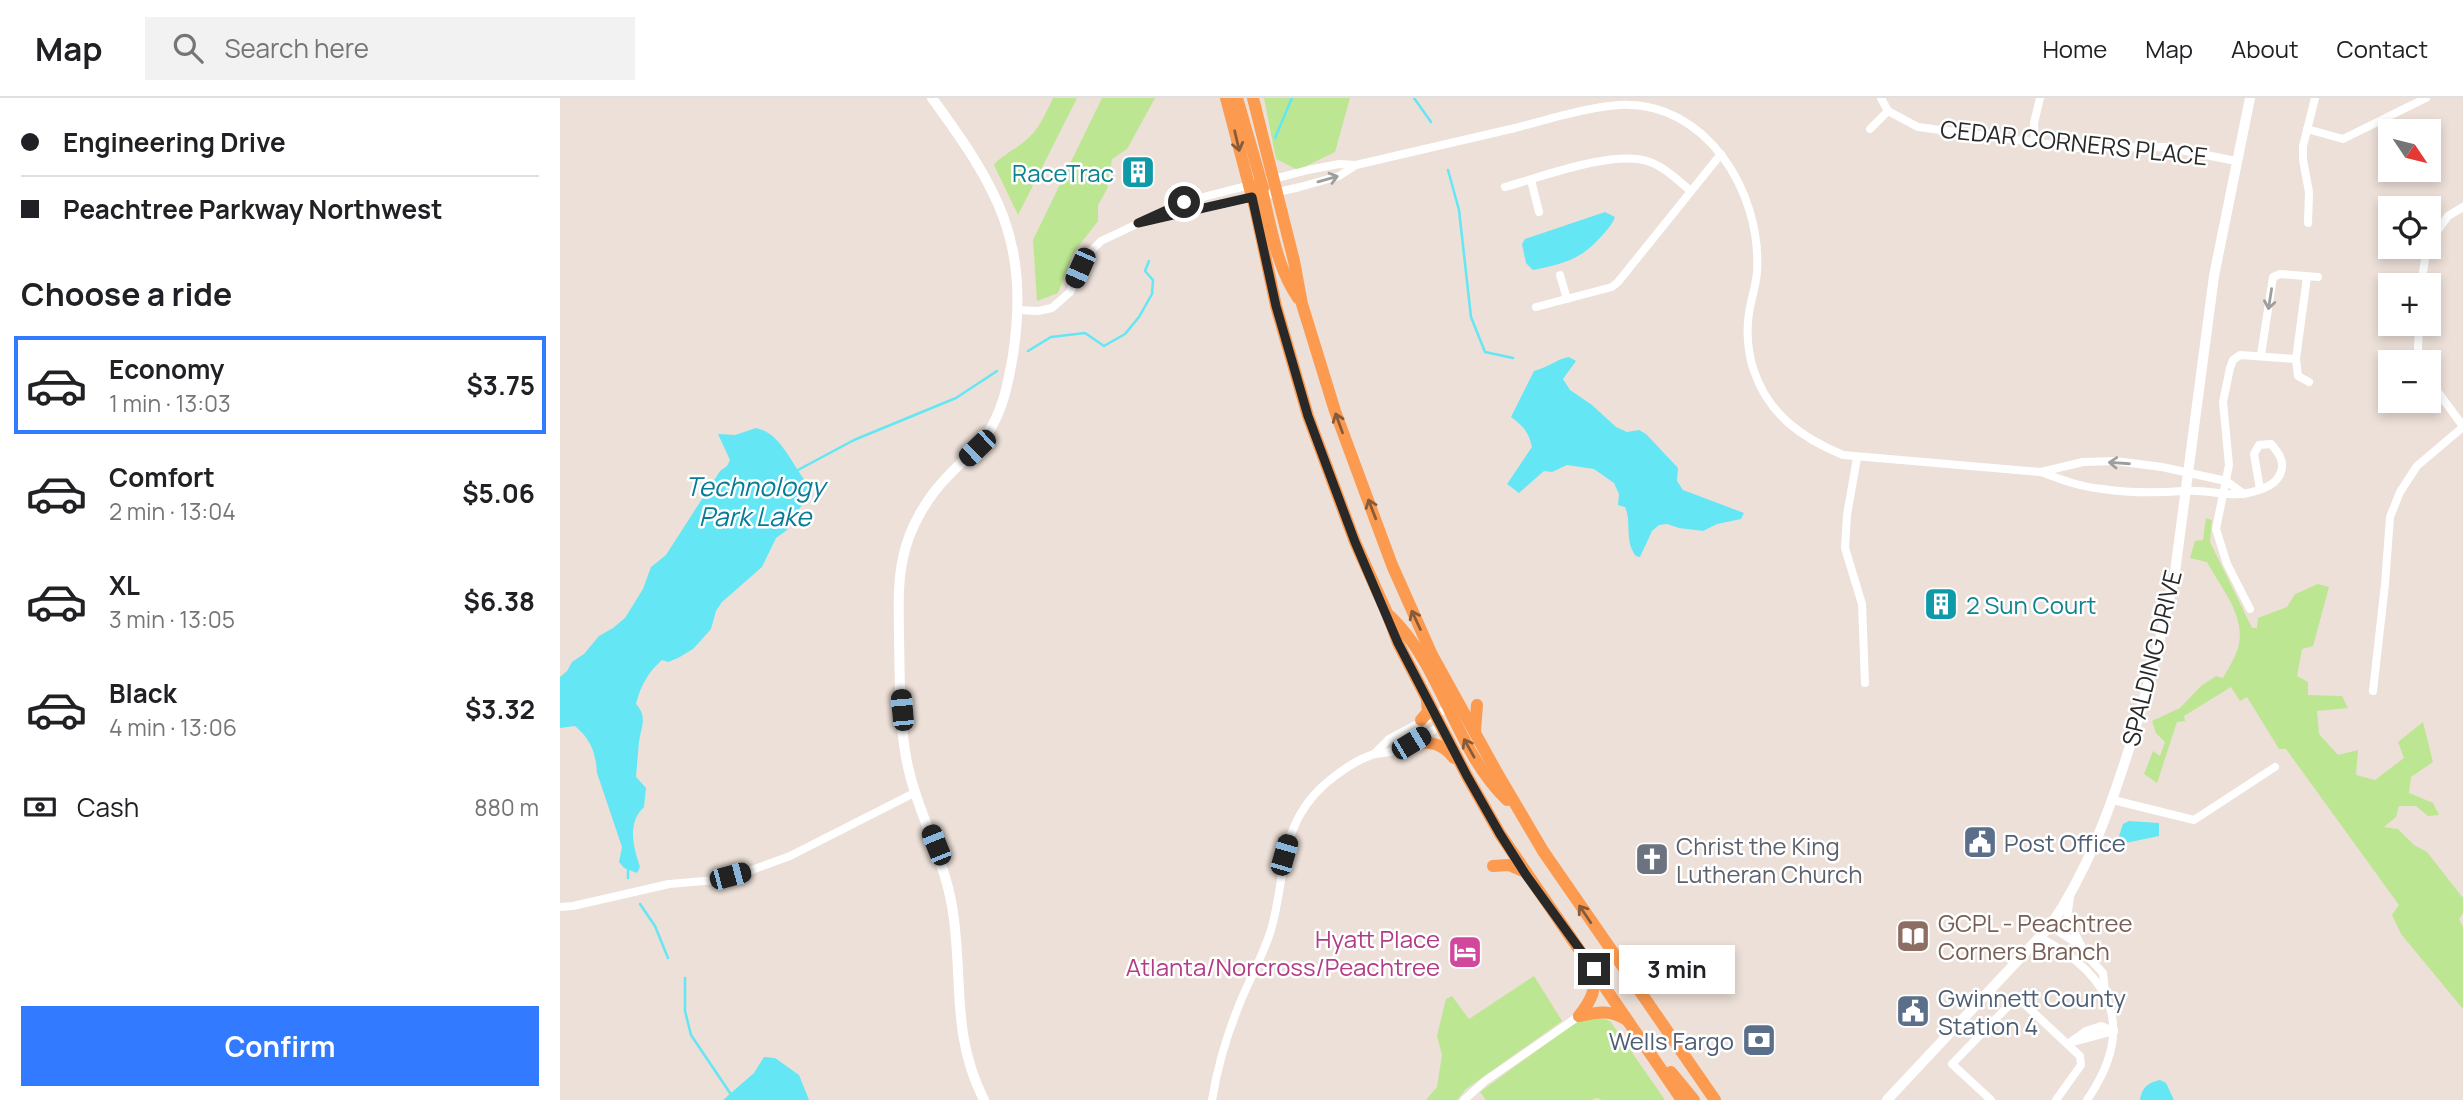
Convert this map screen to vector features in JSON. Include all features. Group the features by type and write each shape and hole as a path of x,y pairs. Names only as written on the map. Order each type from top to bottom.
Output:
{"highway":[{"path":"1226,98 1262,188 1335,411 1392,565 1432,655 1467,776"},
{"path":"1237,98 1262,188"},
{"path":"1253,98 1276,306 1308,416 1350,530 1398,643 1426,697 1428,712 1421,720"},
{"path":"1387,613 1413,642 1489,780 1519,812"},
{"path":"1426,697 1476,735 1519,812 1578,903 1715,1100"},
{"path":"1476,735 1477,705"},
{"path":"1411,743 1432,742 1451,755 1467,776 1526,875"},
{"path":"1500,834 1501,851 1493,866 1509,865 1522,870 1594,969 1682,1100"},
{"path":"1578,1016 1592,996 1594,969"},
{"path":"1578,1016 1611,1012 1630,1024"},
{"path":"1648,1050 1695,1100"}],"main road":[{"name":"SPALDING DRIVE","path":"1886,1100 2041,938 2070,897 2113,800 2163,632 2175,572 2214,276 2250,98"}],"street":[{"path":"932,98 977,161 993,190 1009,228 1017,279 1018,310 1007,385 996,421 977,448 933,493 913,527 903,556 899,580 900,690 906,757 936,845 951,900 957,942 960,1024 969,1068 984,1100"},
{"path":"1870,129 1888,111 1881,98"},
{"path":"2035,141 2034,123 2040,98"},
{"path":"2308,223 2309,192 2302,160 2315,98"},
{"path":"2307,129 2343,139 2426,98"},
{"path":"1138,223 1339,164 1356,165 1580,112 1619,106 1649,106 1668,113 1708,139 1739,180 1747,204 1757,270 1748,325 1751,360 1759,384 1778,415 1794,429 1826,449 1857,458 2041,472 2071,484 2106,490 2184,490 2223,495 2244,494 2260,489 2278,479 2283,468 2279,453 2271,444 2259,445 2254,454 2260,489"},
{"name":"CEDAR CORNERS PLACE","path":"1888,111 1918,127 2077,148 2166,147 2236,161"},
{"path":"1536,307 1612,287 1721,154"},
{"path":"1505,187 1583,165 1620,159 1647,161 1669,173 1691,191"},
{"path":"1018,310 1038,311 1052,308 1063,301 1070,292 1084,258 1093,247 1113,234 1184,202 1339,176 1356,165"},
{"path":"1531,180 1539,212"},
{"path":"2441,226 2448,216 2463,207"},
{"path":"2261,355 2273,277 2280,274 2318,277"},
{"path":"1560,275 1567,299"},
{"path":"2307,277 2296,359 2298,376 2309,382"},
{"path":"2250,608 2227,564 2216,529 2230,455 2223,402 2230,368 2239,355 2296,359"},
{"path":"2373,691 2390,517 2400,492 2417,466 2463,427 2441,397"},
{"path":"1857,458 1847,515 1846,548 1863,604 1865,683"},
{"path":"2041,472 2083,462 2115,461 2226,481 2244,494"},
{"path":"1212,1100 1222,1054 1237,1010 1256,972 1270,931 1289,838 1307,805 1322,787 1374,754 1389,739 1421,720 1450,713"},
{"path":"1374,754 1387,753 1411,743 1450,713"},
{"path":"2113,800 2194,820 2275,767"},
{"path":"560,907 669,884 716,880 744,873 790,856 916,792"},
{"path":"2070,897 2067,918 2085,952 2103,973 2105,994"},
{"path":"2050,926 2085,952"},
{"path":"2041,938 2068,954 2097,982 2110,1006 2114,1031 2113,1049 2108,1065 2087,1100"},
{"path":"1991,1100 1952,1063 2017,997 2080,1056 2081,1065 2056,1100"},
{"path":"1465,1100 1485,1081 1578,1016"},
{"path":"2069,1044 2114,1031"}],"green space":[{"path":"1053,98 1077,98 1018,215 994,165 1030,137 1042,121"},
{"path":"1102,98 1155,98 1127,149 1112,159 1107,189 1098,205 1098,221 1074,252 1058,293 1037,301 1033,240"},
{"path":"1264,98 1350,98 1335,152 1298,170 1276,159"},
{"path":"2206,518 2212,520 2210,542 2252,628 2257,628 2258,618 2287,607 2295,594 2318,584 2329,587 2313,646 2302,649 2297,676 2308,682 2308,695 2342,696 2348,708 2317,711 2319,734 2338,755 2358,750 2356,775 2375,780 2404,758 2398,742 2423,722 2433,762 2411,777 2409,793 2433,803 2439,815 2428,816 2416,806 2399,806 2396,817 2384,827 2398,829 2414,845 2427,852 2463,898 2463,913 2459,919 2463,927 2463,1009 2401,934 2392,915 2399,905 2286,749 2279,749 2247,697 2240,701 2231,687 2184,716 2185,721 2177,722 2157,783 2144,774 2153,751 2160,756 2165,742 2156,733 2152,721 2180,708 2201,686 2216,676 2223,678 2238,648 2239,625 2231,603 2207,562 2190,558 2195,541 2203,540"},
{"path":"1534,976 1562,1021 1466,1089 1457,1100 1426,1100 1437,1087 1442,1055 1437,1036 1446,999 1452,996 1469,1019"},
{"path":"1593,1015 1610,1021 1665,1100 1486,1100 1480,1092 1575,1023"}],"water":[{"path":"1605,212 1615,217 1613,221 1583,253 1561,263 1533,270 1526,263 1522,244 1525,239"},
{"path":"1569,357 1576,361 1563,379 1570,390 1592,405 1616,427 1627,432 1639,430 1646,434 1678,468 1677,481 1683,490 1744,513 1741,519 1717,524 1703,531 1659,525 1652,531 1640,557 1632,550 1627,513 1625,507 1618,505 1619,494 1614,483 1594,469 1567,465 1552,472 1544,471 1519,493 1507,484 1532,447 1525,430 1511,417 1534,371"},
{"name":"Technology Park Lake","path":"756,428 766,432 781,445 812,488 787,530 776,538 762,567 722,602 716,611 711,629 693,649 668,662 662,660 642,686 636,704 642,713 643,722 636,777 646,788 644,807 633,827 640,867 637,873 624,868 619,862 622,847 589,742 575,726 560,728 560,677 599,636 625,618 643,589 651,567 666,555 720,471 727,466 730,460 718,434 735,435"},
{"path":"2129,821 2159,823 2159,836 2116,845 2123,824"},
{"path":"764,1057 775,1058 799,1075 809,1100 723,1100 754,1073"},
{"path":"2160,1080 2166,1083 2174,1100 2140,1100 2146,1086"}],"waterway":[{"path":"1275,138 1292,98"},
{"path":"1414,98 1431,122"},
{"path":"1448,170 1459,210 1471,317 1485,352 1513,358"},
{"path":"1028,351 1051,337 1085,333 1104,346 1125,334 1152,294 1153,280 1145,271 1149,261"},
{"path":"798,470 854,440 956,398 997,371"},
{"path":"628,870 628,878"},
{"path":"640,904 655,926 668,958"},
{"path":"685,978 685,1011 691,1035 730,1093"}],"place":[{"name":"RaceTrac","path":"1138,172"},
{"name":"2 Sun Court","path":"1941,604"},
{"name":"Post Office","path":"1980,842"},
{"name":"Christ the King Lutheran Church","path":"1652,859"},
{"name":"GCPL - Peachtree Corners Branch","path":"1913,936"},
{"name":"Hyatt Place Atlanta/Norcross/Peachtree","path":"1465,952"},
{"name":"Gwinnett County Station 4","path":"1913,1011"},
{"name":"Wells Fargo","path":"1759,1040"}],"route":[{"path":"1184,202 1138,223 1252,197 1276,306 1308,416 1355,542 1398,643 1500,834 1594,969"}]}
